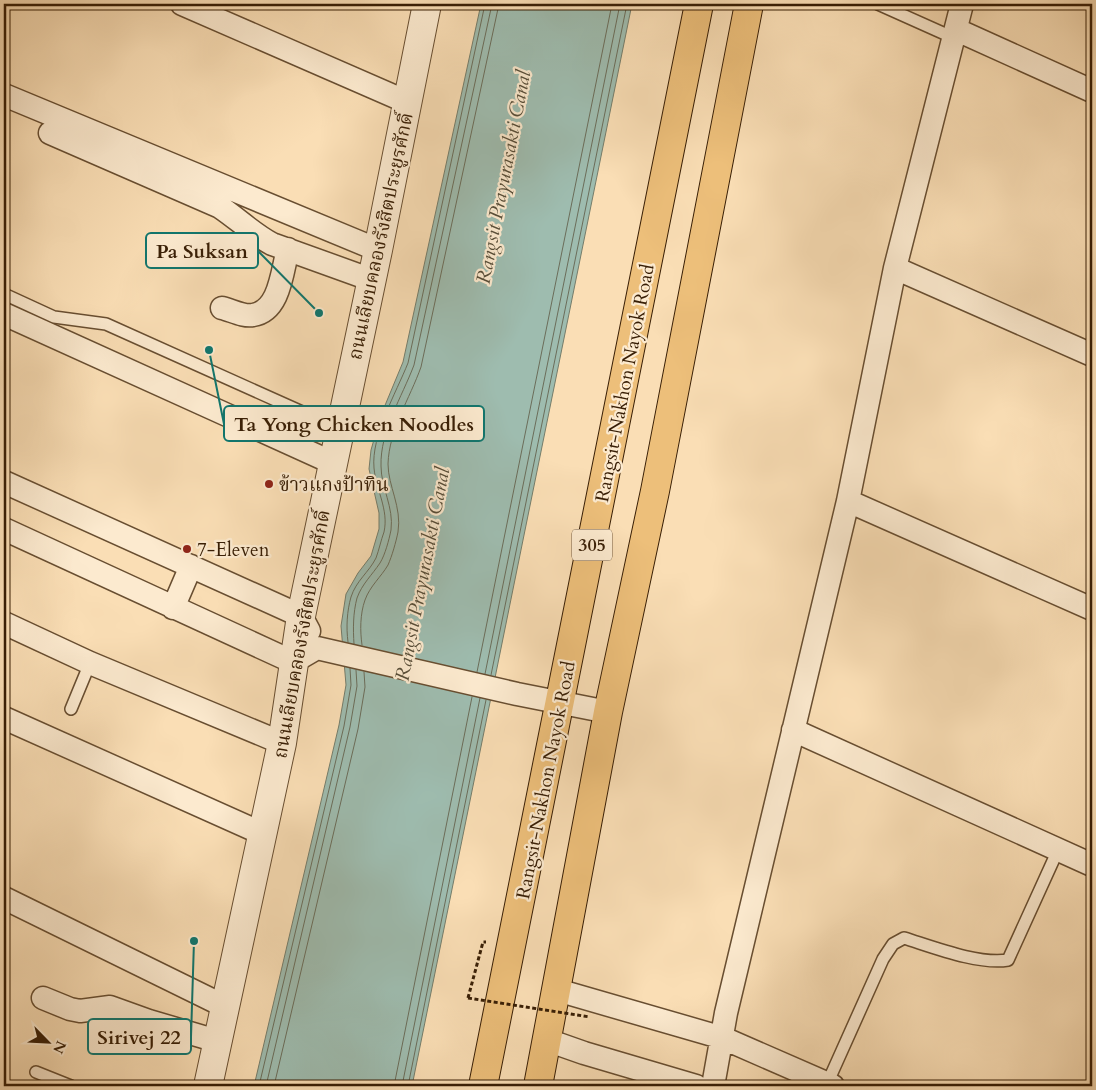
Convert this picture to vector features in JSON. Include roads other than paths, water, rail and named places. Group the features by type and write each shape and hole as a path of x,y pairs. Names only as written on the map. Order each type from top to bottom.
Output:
{"main road":[{"name":"Rangsit-Nakhon Nayok Road","path":"483,1086 700,4"},
{"name":"305","path":"538,1086 608,712 655,490 749,4"}],"street":[{"path":"182,4 407,102"},
{"name":"ถนนเลียบคลองรังสิตประยูรศักดิ์","path":"208,1086 261,833 282,743 301,616 372,280 426,4"},
{"path":"713,1086 726,1013 848,501 895,268 956,34 962,4"},
{"path":"956,34 1092,91"},
{"path":"4,95 378,250"},
{"path":"50,133 220,207 240,220 258,236 372,280"},
{"path":"222,308 251,316 264,312 274,301 288,249"},
{"path":"895,268 1092,355"},
{"path":"4,314 333,463"},
{"path":"4,482 301,616 317,648"},
{"path":"848,501 1092,609"},
{"path":"4,529 293,662 317,648 517,694 608,712"},
{"path":"173,608 191,566"},
{"path":"4,623 90,663 282,743"},
{"path":"4,718 261,833"},
{"path":"793,730 1092,865"},
{"path":"4,898 224,1006"},
{"path":"557,990 723,1038 830,1085"},
{"path":"43,998 80,1011 110,1007 149,1022 217,1041"},
{"path":"547,1040 584,1053 696,1086"}],"lane":[{"path":"878,4 956,34"},
{"path":"4,294 54,316 106,324 340,429"},
{"path":"71,709 90,663"},
{"path":"830,1085 883,959 893,944 904,938 966,957 998,962 1008,960 1058,850"},
{"path":"36,1072 71,1086"}],"water":[{"name":"Rangsit Prayurasakti Canal","path":"481,4 632,4 412,1086 254,1086 339,725 346,685 341,626 346,594 358,573 371,556 379,529 379,513 369,469 371,450 381,415 403,362"}],"place":[{"name":"Pa Suksan","path":"319,313"},
{"name":"Ta Yong Chicken Noodles","path":"209,350"},
{"name":"ข้าวแกงป้าทิน","path":"269,484"},
{"name":"7-Eleven","path":"187,549"},
{"name":"Sirivej 22","path":"194,941"}]}
